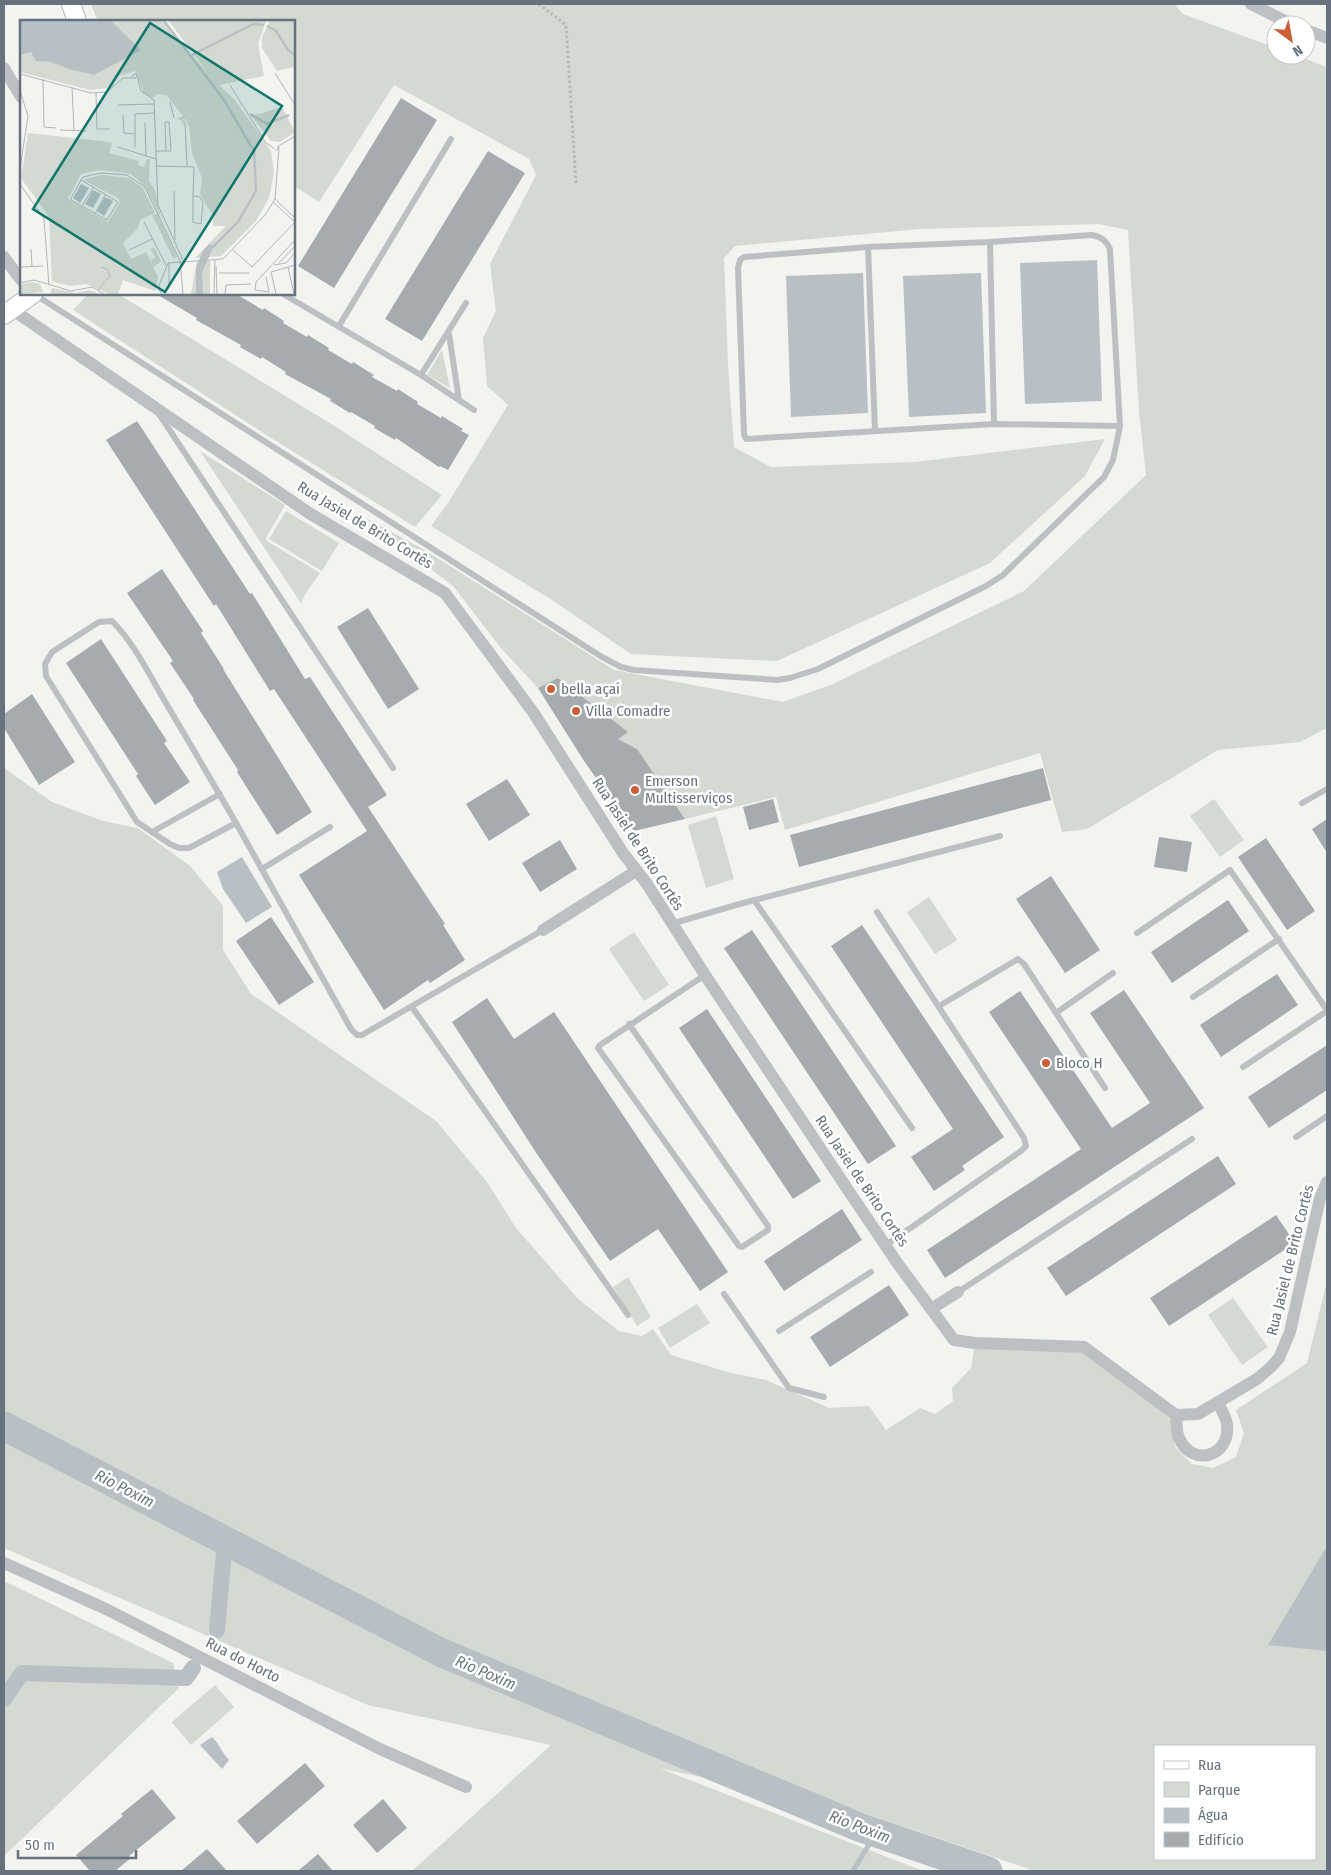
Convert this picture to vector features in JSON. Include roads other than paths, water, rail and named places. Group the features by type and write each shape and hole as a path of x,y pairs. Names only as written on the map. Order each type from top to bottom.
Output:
{"street":[{"path":"71,4 77,20"},
{"path":"1252,4 1273,15"},
{"path":"4,68 20,94"},
{"path":"4,256 20,279"},
{"path":"8,312 32,295"},
{"name":"Rua Jasiel de Brito Cortês","path":"8,312 154,406 309,513 445,593 534,712 636,871 647,884 671,924 886,1245 949,1335 958,1342 1084,1347 1176,1415 1198,1414 1257,1379 1279,1358 1290,1332 1320,1198 1327,1182"},
{"path":"543,930 636,871"},
{"path":"931,1309 958,1292"},
{"path":"1176,1415 1178,1437 1187,1451 1202,1456 1218,1452 1227,1439 1227,1422 1218,1403"},
{"name":"Rua do Horto","path":"4,1563 106,1609 380,1749 466,1787"}],"lane":[{"path":"339,326 450,139"},
{"path":"35,295 602,657 621,667 634,670 777,680 790,678 818,668 986,586 1010,570 1104,477 1113,460 1120,426 1110,249 1106,241 1092,235 990,242 868,247 749,256 740,260 738,268 744,434 746,439 994,424 1120,426"},
{"path":"990,242 994,424"},
{"path":"868,247 875,431"},
{"path":"285,295 421,375 474,410"},
{"path":"421,375 449,334 466,303"},
{"path":"449,334 459,400"},
{"path":"154,406 393,768"},
{"path":"236,823 189,848 179,848 137,822 46,676 44,664 52,652 99,622 112,621 120,629 144,665 220,794 355,1033 359,1036 543,930"},
{"path":"1302,803 1327,789"},
{"path":"152,832 220,794"},
{"path":"262,869 330,827"},
{"path":"671,924 754,900 1000,836"},
{"path":"1137,933 1230,870 1327,1010 1243,1067"},
{"path":"754,900 912,1128"},
{"path":"877,912 1024,1138 1026,1146 1021,1152 886,1245"},
{"path":"1193,997 1279,939"},
{"path":"939,1006 1018,959 1024,964 1105,1088"},
{"path":"1056,1013 1113,973"},
{"path":"629,1024 768,1226 768,1230 742,1247 739,1246 598,1048 629,1024 705,975"},
{"path":"412,1007 628,1316"},
{"path":"1296,1136 1327,1116"},
{"path":"958,1292 1192,1139"},
{"path":"779,1332 871,1272"},
{"path":"724,1294 789,1388 824,1397"}],"water":[{"path":"1097,260 1102,401 1025,404 1020,263"},
{"path":"863,273 868,413 791,417 786,276"},
{"path":"981,273 986,413 909,417 903,276"},
{"path":"242,857 272,907 246,923 223,889 217,872"},
{"path":"1327,1546 1327,1651 1268,1645"},
{"path":"212,1737 229,1760 222,1769 200,1745"}],"waterway":[{"name":"Rio Poxim","path":"4,1426 442,1653 859,1827 988,1871"},
{"path":"217,1630 225,1541"},
{"path":"4,1699 22,1673 186,1678 193,1668"},
{"path":"853,1871 876,1833"}],"place":[{"name":"bella açaí","path":"551,689"},
{"name":"Villa Comadre","path":"576,711"},
{"name":"Emerson Multisserviços","path":"635,790"},
{"name":"Bloco H","path":"1046,1063"}]}
